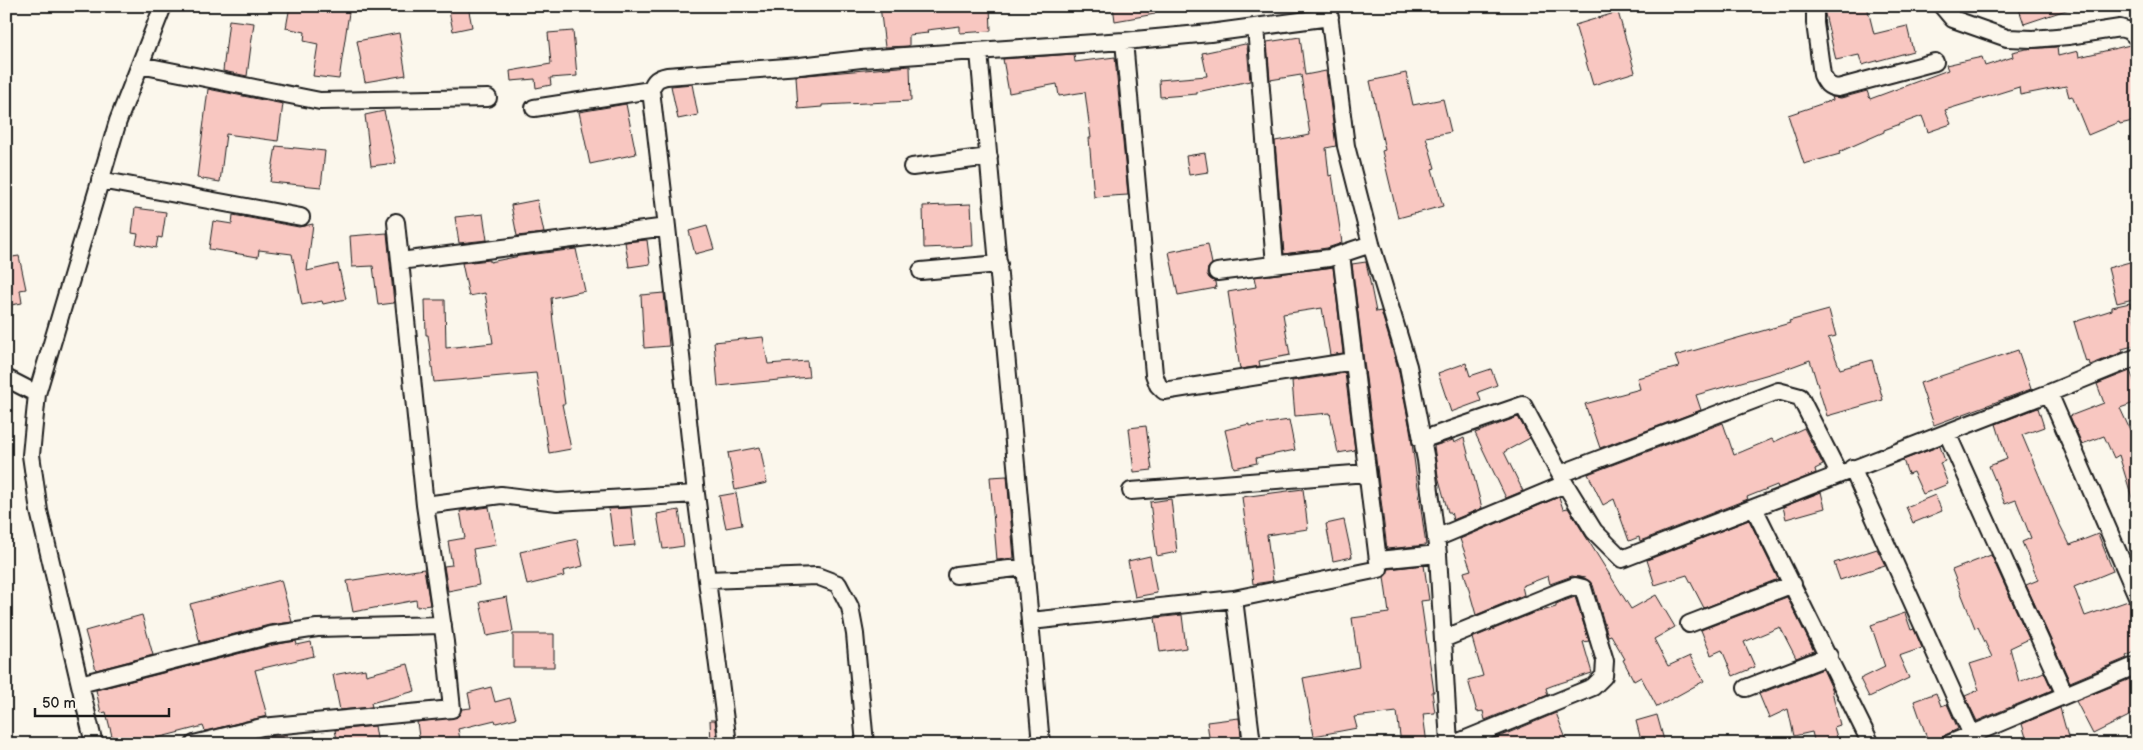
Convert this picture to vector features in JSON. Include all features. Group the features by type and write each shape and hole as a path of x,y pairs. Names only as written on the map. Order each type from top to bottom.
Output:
{"street":[{"path":"94,744 39,510 31,455 32,391 118,121 163,6"},
{"path":"1815,6 1815,23 1822,75 1826,83 1831,87 1838,88 1935,62"},
{"path":"1942,6 1953,19 2007,38 2033,39 2068,36 2120,28 2134,30"},
{"path":"728,744 696,494 651,90 657,78 861,59 1124,41 1256,27 1329,12 1346,146 1371,244 1408,366 1426,460 1438,554 1449,744"},
{"path":"1256,27 1275,265"},
{"path":"1124,41 1154,374 1158,385 1164,390 1354,361"},
{"path":"979,52 1041,744"},
{"path":"140,65 320,101 488,98"},
{"path":"534,108 651,90"},
{"path":"912,167 988,157"},
{"path":"100,180 301,217"},
{"path":"194,744 262,727 452,709 443,625 425,505 396,222"},
{"path":"400,261 667,227"},
{"path":"1216,272 1329,258 1371,244"},
{"path":"1030,621 1234,598 1379,569 1340,254"},
{"path":"921,271 998,264"},
{"path":"1421,440 1523,405 1594,531 1622,559 2137,357"},
{"path":"6,378 32,391"},
{"path":"1436,538 1563,479 1778,391 1800,397 1845,471 1972,735"},
{"path":"2049,393 2137,596"},
{"path":"1947,432 2065,695"},
{"path":"1132,491 1367,473"},
{"path":"425,505 501,496 557,502 696,494"},
{"path":"1754,508 1871,744"},
{"path":"1378,560 1438,554"},
{"path":"956,575 1026,568"},
{"path":"707,580 817,576 838,584 850,607 855,634 865,744"},
{"path":"1689,624 1792,584"},
{"path":"1442,640 1561,591 1579,586 1583,588 1605,661 1604,676 1593,687 1454,744"},
{"path":"1234,598 1252,744"},
{"path":"80,684 271,635 317,628 443,625"},
{"path":"1746,688 1829,656"},
{"path":"1949,744 2137,665"}],"building":[{"path":"290,6 350,6 339,79 313,76 318,44 304,41 305,32 286,28"},
{"path":"448,6 468,6 472,27 453,31"},
{"path":"880,6 926,6 926,10 959,6 990,6 991,31 960,33 960,26 927,30 928,33 909,35 909,46 885,47"},
{"path":"1113,6 1155,6 1155,14 1115,21"},
{"path":"1825,6 1867,6 1874,34 1907,26 1913,51 1862,65 1859,55 1836,60 1825,14"},
{"path":"2018,6 2068,6 2069,9 2024,24"},
{"path":"1618,12 1635,72 1593,85 1575,25"},
{"path":"229,20 254,23 247,76 223,71"},
{"path":"573,31 577,76 550,78 551,85 536,88 535,79 511,81 510,71 551,64 548,33"},
{"path":"399,33 406,75 365,82 357,41"},
{"path":"1300,37 1305,75 1326,71 1336,146 1326,148 1329,176 1332,175 1342,243 1327,248 1284,254 1275,141 1310,135 1301,75 1270,80 1267,42"},
{"path":"1247,45 1250,81 1197,92 1197,94 1160,97 1159,80 1207,76 1202,53"},
{"path":"2130,45 2137,48 2137,120 2120,124 2119,122 2088,135 2072,96 2069,97 2066,86 2020,95 2019,87 1945,110 1951,124 1928,132 1922,116 1884,130 1884,132 1839,152 1840,154 1804,164 1788,115 1833,100 1832,97 1841,98 1867,91 1870,99 1948,70 1946,65 1982,57 1985,66 2013,57 2012,52 2026,49 2057,47 2058,56 2078,51 2079,57"},
{"path":"1074,54 1075,62 1115,57 1128,195 1094,197 1089,138 1091,138 1085,92 1059,96 1057,84 1009,93 1003,59"},
{"path":"910,66 911,101 822,105 822,107 798,109 796,76"},
{"path":"1406,73 1413,105 1443,99 1451,132 1426,137 1435,168 1432,169 1443,206 1398,218 1382,151 1385,150 1370,81"},
{"path":"692,84 698,115 678,119 671,86"},
{"path":"208,89 283,104 278,141 226,134 220,182 197,178"},
{"path":"626,104 636,154 590,164 579,112"},
{"path":"384,111 396,163 371,166 365,115"},
{"path":"276,146 325,151 321,187 270,182"},
{"path":"1205,153 1208,172 1189,175 1186,156"},
{"path":"537,200 544,233 517,236 511,205"},
{"path":"971,204 973,246 924,248 923,206"},
{"path":"135,208 166,212 162,238 158,237 156,248 136,244 138,234 132,233"},
{"path":"483,214 487,240 459,243 455,217"},
{"path":"233,215 299,227 313,224 307,271 338,264 346,299 323,304 322,301 302,305 292,254 259,250 258,257 209,249 213,221 232,224"},
{"path":"707,226 714,249 695,254 689,231"},
{"path":"387,233 394,303 378,305 373,266 352,267 350,236"},
{"path":"647,240 650,264 629,267 625,242"},
{"path":"1208,244 1212,264 1208,268 1207,274 1215,282 1216,288 1178,295 1169,252"},
{"path":"576,249 585,291 551,298 565,404 562,404 571,449 549,453 536,373 434,382 428,335 426,335 425,300 445,300 446,348 493,343 485,293 469,296 462,263 490,260 490,262"},
{"path":"19,256 26,289 20,290 22,303 6,306 6,258"},
{"path":"2137,260 2137,298 2117,303 2108,268"},
{"path":"1366,262 1376,312 1381,311 1398,368 1410,429 1426,545 1387,549 1352,264"},
{"path":"1333,267 1343,353 1330,355 1322,308 1283,314 1290,355 1259,361 1260,366 1240,369 1228,292 1256,287 1254,277"},
{"path":"664,293 669,346 644,348 641,295"},
{"path":"2130,303 2137,328 2137,345 2122,349 2123,352 2090,365 2089,361 2086,362 2074,322 2112,310 2112,307"},
{"path":"1829,310 1836,336 1828,338 1840,369 1872,360 1883,400 1827,416 1810,360 1783,370 1696,395 1701,410 1600,448 1585,404 1640,389 1637,378 1679,367 1675,356"},
{"path":"763,337 768,364 807,361 809,377 718,386 714,342"},
{"path":"2018,350 2031,389 1934,425 1920,383"},
{"path":"1466,363 1470,376 1491,369 1497,385 1478,392 1481,401 1451,412 1438,373"},
{"path":"2130,371 2137,388 2137,402 2120,408 2137,445 2137,501 2133,501 2119,455 2114,458 2104,436 2082,444 2070,416 2104,403 2097,384"},
{"path":"1345,373 1355,450 1338,453 1330,413 1295,416 1292,381"},
{"path":"2038,408 2044,427 2022,435 2060,525 2070,545 2098,534 2113,571 2074,587 2085,616 2128,601 2132,604 2137,618 2137,651 2126,656 2127,658 2070,682 2026,585 2038,580 2022,542 2031,538 2016,500 2005,504 1989,466 2007,459 1996,424"},
{"path":"1518,417 1530,438 1504,452 1523,491 1506,498 1475,433"},
{"path":"1289,420 1295,450 1256,458 1257,463 1234,468 1225,430 1249,424 1249,426"},
{"path":"1723,423 1734,455 1772,439 1774,442 1804,428 1823,465 1815,469 1816,473 1778,488 1777,485 1747,497 1748,499 1640,541 1639,537 1629,541 1614,499 1603,505 1588,474"},
{"path":"1146,426 1152,470 1134,472 1129,428"},
{"path":"1464,438 1482,508 1453,520 1451,512 1448,512 1438,476 1434,446 1453,440 1454,443"},
{"path":"1940,446 1945,461 1940,463 1948,484 1923,494 1913,472 1908,474 1903,460"},
{"path":"760,447 767,483 735,490 728,453"},
{"path":"1007,476 1014,558 997,560 990,477"},
{"path":"1303,489 1308,529 1267,535 1273,581 1253,584 1242,497"},
{"path":"1821,492 1825,508 1786,519 1783,507"},
{"path":"736,493 742,525 726,528 719,496"},
{"path":"1935,495 1942,511 1913,523 1906,507"},
{"path":"1559,497 1563,509 1568,508 1631,609 1656,595 1675,627 1654,639 1668,666 1690,656 1704,681 1657,707 1641,677 1634,681 1623,660 1625,659 1611,635 1608,636 1593,585 1585,578 1572,576 1550,584 1548,576 1522,586 1524,595 1476,615 1464,572 1471,570 1460,539"},
{"path":"1171,499 1177,552 1157,556 1150,502"},
{"path":"489,507 496,545 473,549 479,585 448,591 444,566 452,565 448,541 465,538 460,511"},
{"path":"631,508 635,545 614,547 609,509"},
{"path":"679,510 684,546 663,549 657,514"},
{"path":"1344,520 1352,557 1333,561 1326,524"},
{"path":"1749,520 1778,579 1704,608 1687,575 1655,585 1647,560"},
{"path":"577,539 583,566 563,571 564,576 527,585 520,552"},
{"path":"1877,549 1885,565 1840,580 1834,563"},
{"path":"1991,555 2029,639 2010,648 2019,682 2044,672 2052,690 1977,721 1965,696 1979,690 1970,664 1992,657 1978,627 1975,628 1952,570"},
{"path":"1150,556 1157,593 1135,597 1128,561"},
{"path":"1424,565 1429,600 1421,601 1434,692 1432,692 1435,713 1423,714 1427,744 1401,744 1397,712 1354,717 1357,728 1314,736 1303,678 1359,667 1352,618 1389,613 1384,577 1389,569"},
{"path":"424,569 430,605 417,607 416,600 353,612 347,581"},
{"path":"281,580 292,622 269,625 200,643 190,604"},
{"path":"507,597 513,631 487,636 480,602"},
{"path":"1575,597 1589,641 1583,642 1592,673 1546,688 1548,695 1485,720 1483,711 1477,712 1468,680 1483,676 1472,638 1531,614 1556,607 1556,604"},
{"path":"1787,597 1814,651 1796,658 1780,627 1744,642 1755,667 1733,676 1722,650 1711,655 1701,630"},
{"path":"1905,613 1911,630 1914,629 1922,648 1899,656 1909,678 1869,697 1860,679 1885,667 1871,625"},
{"path":"142,615 153,655 96,670 85,631"},
{"path":"1182,615 1186,648 1160,652 1155,618"},
{"path":"513,634 554,634 554,667 513,667"},
{"path":"296,641 297,645 311,642 314,656 255,670 267,716 205,731 203,726 134,744 114,744 106,712 101,713 96,690 273,645"},
{"path":"408,664 415,691 371,703 372,707 340,710 333,675 365,669 366,675"},
{"path":"1823,669 1833,691 1840,725 1834,727 1839,744 1815,744 1812,732 1794,736 1788,709 1769,718 1759,694"},
{"path":"2135,677 2137,682 2137,712 2093,734 2076,701"},
{"path":"491,687 495,702 510,698 516,718 496,723 495,720 458,729 461,744 420,744 417,722 457,717 462,709 471,708 468,693"},
{"path":"1936,693 1941,706 1947,704 1958,729 1945,735 1940,741 1929,744 1914,701"},
{"path":"2060,708 2070,744 2028,744 2022,724"},
{"path":"1556,713 1568,744 1489,744 1489,741"},
{"path":"1657,715 1665,744 1642,744 1636,721"},
{"path":"1239,718 1242,744 1210,744 1207,722"},
{"path":"710,720 715,720 718,744 711,744"},
{"path":"375,726 378,744 338,744 335,730"},
{"path":"287,735 290,744 236,744 264,737"}]}
